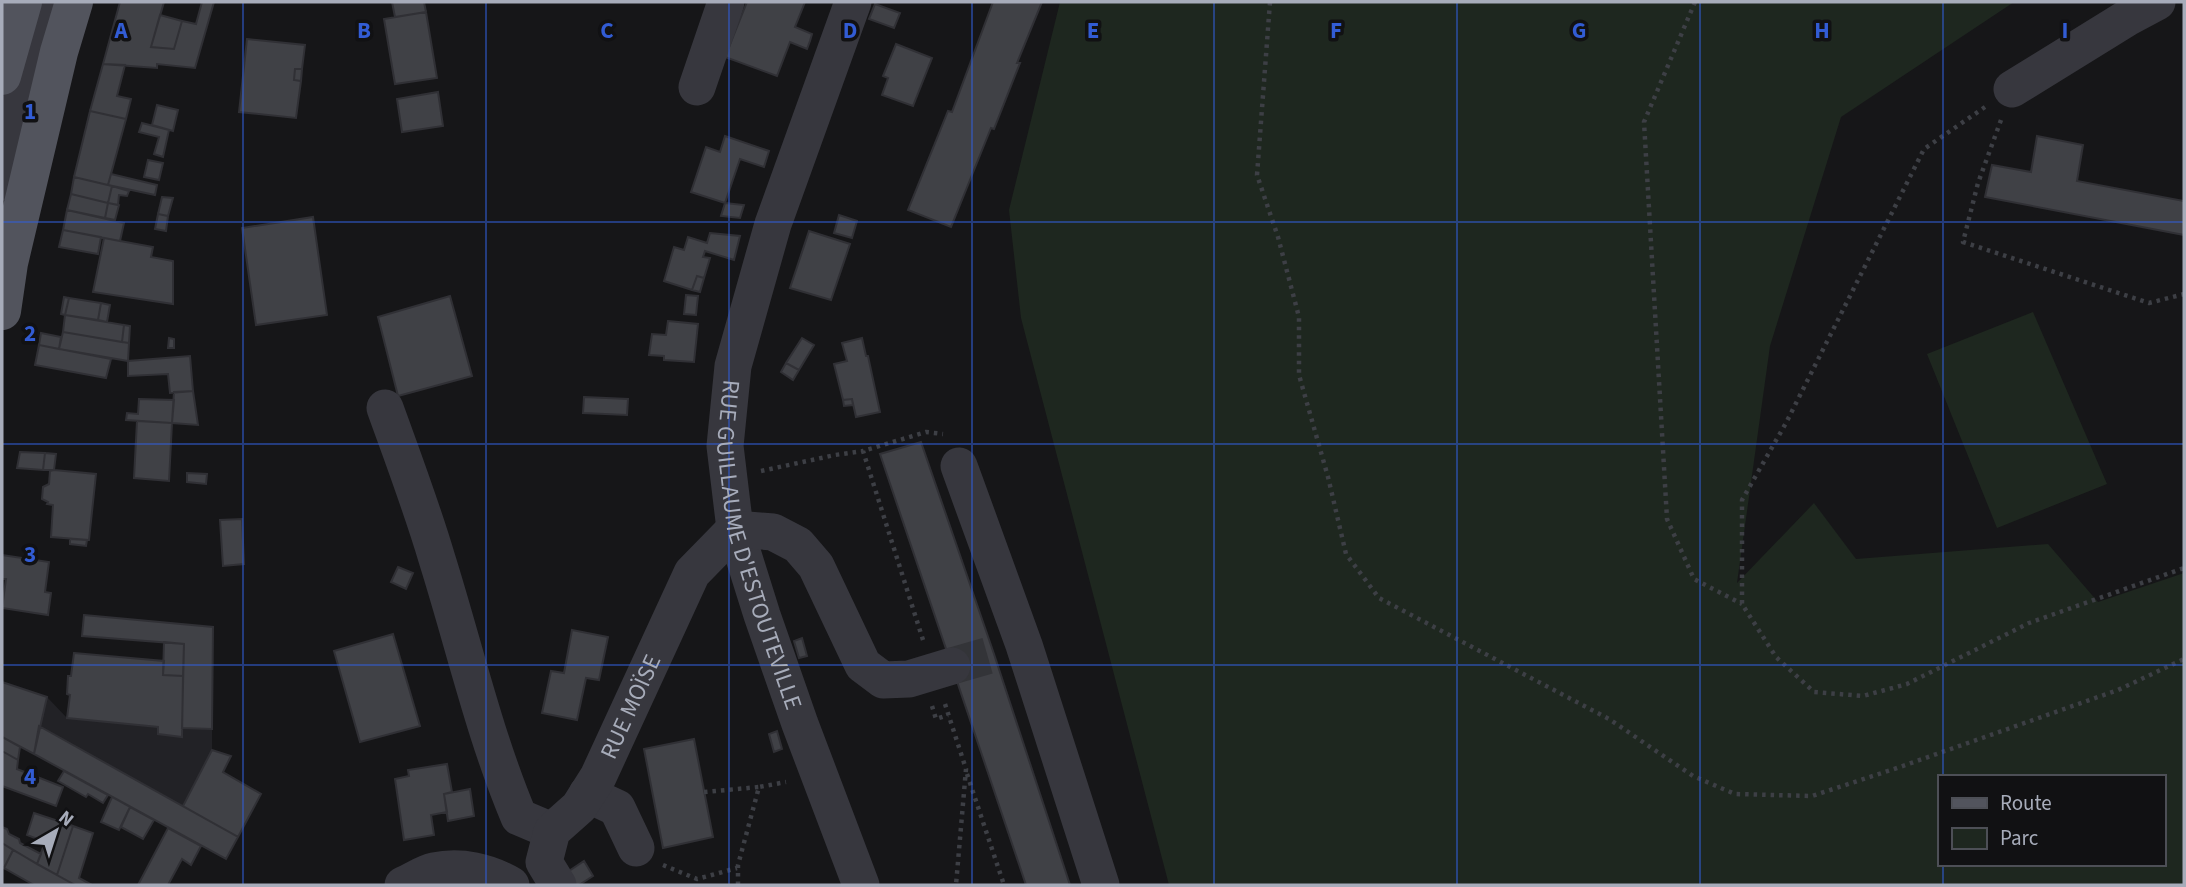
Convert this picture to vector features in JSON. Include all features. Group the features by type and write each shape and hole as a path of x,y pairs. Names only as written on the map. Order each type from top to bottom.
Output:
{"main road":[{"path":"2,76 23,2"},
{"path":"2,311 9,263 59,52 74,2"}],"street":[{"path":"2,182 23,92 50,2"},
{"path":"697,87 726,2"},
{"name":"RUE GUILLAUME D'ESTOUTEVILLE","path":"853,2 773,224 733,366 725,446 735,529 762,615 861,885"},
{"path":"2012,89 2157,2"},
{"path":"385,408 437,557 503,778 519,817 552,831 544,862 558,885"},
{"path":"952,451 1009,649 1101,885"},
{"path":"735,529 773,532 798,545 816,566 863,665 883,680 946,680"},
{"name":"RUE MOÏSE","path":"552,831 579,807 598,777 692,573 735,529"},
{"path":"587,794 617,808 636,848"},
{"path":"403,885 433,871 460,869 494,875 511,885"}],"path":[{"path":"1270,2 1257,175 1278,237 1298,317 1299,375 1328,477 1346,554 1378,598 1609,719 1693,776 1735,794 1812,796 2118,690 2184,659"},
{"path":"1695,2 1644,122 1667,519 1694,579 1742,604 1776,657 1814,692 1863,696 1907,684 2029,623 2184,568"},
{"path":"1742,604 1742,500 1786,424 1924,149 2012,89"},
{"path":"2012,89 1978,184 1963,242 2149,303 2184,294"},
{"path":"729,478 863,451 926,432 937,433 952,451"},
{"path":"863,451 924,642"},
{"path":"946,680 948,715 1004,885"},
{"path":"936,719 948,715"},
{"path":"956,885 966,769"},
{"path":"704,792 759,787 819,776"},
{"path":"738,885 738,868 759,787"},
{"path":"636,848 656,862 697,879 738,868"}],"shaded area":[{"path":"47,697 67,718 158,727 158,734 181,737 182,728 212,729 212,750 231,756 223,772 261,794 226,859 34,754"}],"green space":[{"path":"1060,2 2014,2 1841,117 1770,346 1737,583 1814,503 1856,559 2048,544 2098,602 2184,573 2184,885 1169,885 1021,318 1009,210"},
{"path":"2033,312 2107,484 1997,528 1927,354"}],"building":[{"path":"120,2 164,2 151,47 174,49 182,21 196,24 202,2 214,2 195,68 157,64 157,68 103,64"},
{"path":"392,2 424,2 426,12 395,17"},
{"path":"747,2 805,2 795,27 812,34 807,49 790,42 777,76 725,57"},
{"path":"993,2 1042,2 994,129 991,128 951,227 908,210 948,111 952,112"},
{"path":"875,4 900,13 894,28 869,19"},
{"path":"426,12 437,78 395,84 384,19"},
{"path":"160,15 182,21 174,49 151,47"},
{"path":"247,39 305,45 302,69 295,69 294,80 301,81 296,118 239,112"},
{"path":"896,44 932,58 913,106 882,95 888,78 883,76"},
{"path":"103,64 125,65 117,96 131,99 126,119 90,111"},
{"path":"295,69 302,69 301,81 294,80"},
{"path":"438,92 443,126 402,132 397,99"},
{"path":"157,105 178,110 173,131 152,125"},
{"path":"90,111 126,119 108,185 74,177"},
{"path":"142,123 169,130 163,157 154,154 159,137 139,132"},
{"path":"725,136 769,151 764,167 740,159 725,203 691,192 706,147 720,152"},
{"path":"2037,136 2083,145 2077,181 2184,201 2184,235 1985,197 1992,165 2031,172"},
{"path":"148,160 163,163 159,180 144,177"},
{"path":"111,174 157,185 155,195 108,185"},
{"path":"74,177 112,186 108,203 71,194"},
{"path":"112,186 129,191 127,196 119,195 118,205 108,203"},
{"path":"71,194 108,203 105,218 67,210"},
{"path":"162,197 173,198 168,216 158,214"},
{"path":"108,203 119,205 115,220 105,218"},
{"path":"725,203 744,205 740,218 721,216"},
{"path":"67,210 124,223 120,241 63,230"},
{"path":"158,214 168,216 166,231 155,229"},
{"path":"839,215 857,221 852,238 834,233"},
{"path":"313,217 327,315 256,325 242,228"},
{"path":"63,230 101,237 98,254 59,247"},
{"path":"809,231 850,244 831,300 790,288"},
{"path":"710,233 740,236 734,260 705,251 703,257 710,258 704,278 697,276 692,290 664,281 674,247 684,250 688,237 707,243"},
{"path":"104,238 153,247 151,257 173,261 173,304 93,292"},
{"path":"697,276 704,278 700,292 692,290"},
{"path":"686,295 698,296 696,315 684,314"},
{"path":"450,296 472,376 398,396 378,317"},
{"path":"64,297 69,298 65,315 61,314"},
{"path":"69,298 101,303 98,320 65,315"},
{"path":"101,303 110,305 107,322 98,320"},
{"path":"65,315 124,325 122,342 63,332"},
{"path":"668,321 698,324 694,362 664,360 664,356 649,355 652,334 666,335"},
{"path":"124,325 130,326 129,343 122,342"},
{"path":"63,332 129,343 128,361 59,349"},
{"path":"41,333 61,337 59,349 39,345"},
{"path":"169,338 174,339 174,348 168,348"},
{"path":"802,338 814,345 799,370 786,363"},
{"path":"862,338 880,412 856,417 852,399 843,400 834,364 847,361 842,343"},
{"path":"39,345 111,359 106,378 35,365"},
{"path":"190,356 193,391 170,393 168,374 128,376 128,361"},
{"path":"786,363 799,370 793,380 781,372"},
{"path":"193,391 198,425 172,423 174,392"},
{"path":"584,397 628,399 627,415 583,413"},
{"path":"139,399 174,400 172,423 126,420 127,413 138,414"},
{"path":"852,399 853,405 844,406 843,400"},
{"path":"137,421 172,423 169,481 134,478"},
{"path":"921,442 1070,885 1026,885 880,454"},
{"path":"20,452 45,453 43,470 17,468"},
{"path":"45,453 56,454 54,470 43,470"},
{"path":"50,471 96,474 89,540 51,537 53,505 42,499 43,487 49,484"},
{"path":"187,473 207,474 206,484 187,482"},
{"path":"242,519 244,564 223,566 220,520"},
{"path":"70,539 87,540 86,546 70,544"},
{"path":"2,555 49,562 45,592 51,593 48,615 2,608 6,579 2,579"},
{"path":"398,567 413,573 406,589 391,582"},
{"path":"84,615 213,627 212,729 182,728 184,644 82,636"},
{"path":"572,630 608,637 599,680 586,678 577,720 542,713 551,671 564,673"},
{"path":"393,634 420,726 360,742 334,651"},
{"path":"802,638 807,656 799,658 794,641"},
{"path":"164,642 184,644 183,676 163,675"},
{"path":"74,653 164,661 163,675 183,676 182,737 158,734 158,727 67,718 70,695 67,694 68,676 71,676"},
{"path":"2,682 47,697 34,754 2,737"},
{"path":"39,726 238,837 226,859 34,754"},
{"path":"777,731 782,749 774,752 769,734"},
{"path":"2,737 20,747 18,760 2,751"},
{"path":"694,739 713,837 663,848 644,749"},
{"path":"212,750 231,756 223,772 261,794 238,837 183,806"},
{"path":"2,751 18,760 17,769 63,787 56,806 2,786"},
{"path":"447,764 452,792 444,794 447,812 431,815 434,835 404,840 395,779 409,776 408,770"},
{"path":"64,771 108,795 103,803 58,781"},
{"path":"470,789 474,816 448,821 444,794"},
{"path":"112,797 130,807 119,830 101,822"},
{"path":"130,807 154,820 143,839 121,827"},
{"path":"34,813 73,826 57,875 37,864 45,842 27,835"},
{"path":"73,826 93,833 79,878 92,885 75,885 57,875"},
{"path":"2,827 19,839 20,843 41,854 37,864 2,843"},
{"path":"168,828 201,846 191,865 182,859 168,885 138,885"},
{"path":"2,843 13,850 4,868 2,866"},
{"path":"13,850 75,885 34,885 4,868"},
{"path":"584,861 593,876 579,885 574,885 566,873"}],"tunnel":[{"path":"952,666 994,654"}]}
